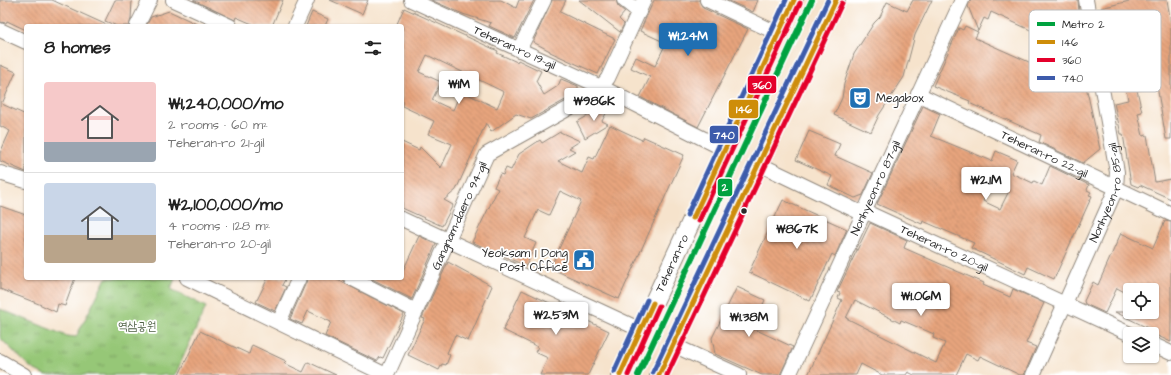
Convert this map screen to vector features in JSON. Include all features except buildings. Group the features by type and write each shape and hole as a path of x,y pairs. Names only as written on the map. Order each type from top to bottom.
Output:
{"main road":[{"name":"Teheran-ro","path":"620,375 726,150 794,0"},
{"path":"659,375 836,0"}],"street":[{"path":"138,24 150,0"},
{"path":"173,0 226,24"},
{"path":"296,24 307,0"},
{"path":"519,50 544,0"},
{"path":"624,0 641,6"},
{"path":"707,0 779,34"},
{"name":"Nonhyeon-ro 87-gil","path":"789,375 962,0"},
{"name":"Nonhyeon-ro 85-gil","path":"1086,0 1088,10"},
{"name":"Teheran-ro 19-gil","path":"418,2 601,87 726,150"},
{"name":"Gangnam-daero 94-gil","path":"191,280 387,375 449,241 481,164 487,154 566,111 601,87 608,78 641,6"},
{"path":"0,30 24,41"},
{"name":"Nonhyeon-ro 85-gil","path":"1033,375 1116,189 1117,172 1103,92"},
{"name":"Teheran-ro 22-gil","path":"918,94 1171,214"},
{"name":"Teheran-ro 20-gil","path":"759,164 857,211 864,211 1123,331"},
{"path":"0,173 24,180"},
{"path":"404,220 641,330"},
{"path":"279,322 298,280"},
{"path":"355,280 416,311"},
{"path":"673,345 740,375"},
{"path":"1159,347 1171,353"},
{"path":"0,361 24,375"}],"green space":[{"name":"역삼공원","path":"105,280 174,280 171,289 206,307 175,375 45,375 31,368 0,338 0,309 67,336 76,337"}],"metro line":[{"name":"2","path":"638,375 812,0"}],"transit line":[{"name":"740","path":"687,215 786,0"},
{"name":"146","path":"693,218 794,0"},
{"name":"740","path":"653,372 828,0"},
{"name":"146","path":"659,375 836,0"},
{"name":"360","path":"699,221 800,3"},
{"name":"360","path":"667,375 842,3"},
{"name":"740","path":"614,372 647,300"},
{"name":"146","path":"620,375 653,303"},
{"name":"360","path":"628,375 659,306"}],"place":[{"name":"Megabox","path":"860,98"},
{"name":"Yeoksam 1 Dong Post Office","path":"584,260"}]}
